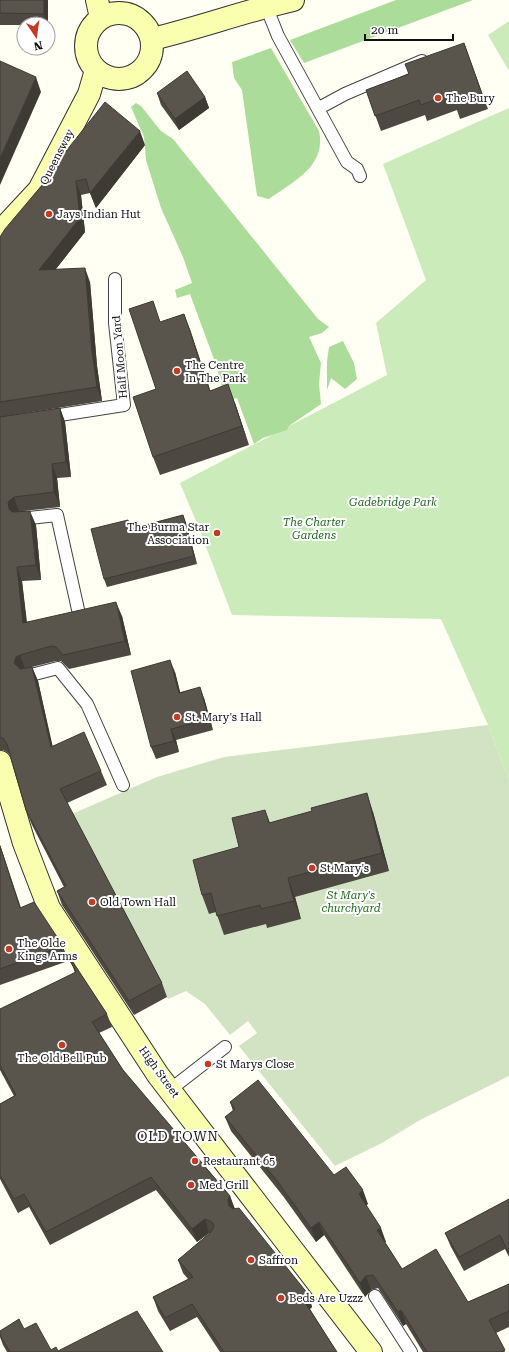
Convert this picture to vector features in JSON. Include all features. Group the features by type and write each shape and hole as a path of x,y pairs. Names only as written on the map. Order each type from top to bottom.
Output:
{"street":[{"path":"152,39 198,28 266,6 293,0"},
{"path":"99,9 109,14 118,13 136,17 148,30 152,39 153,47 149,60 142,71 135,76 123,79 110,79 96,70 88,57 86,43 88,33 99,9"},
{"name":"Queensway","path":"0,232 39,190 89,94 96,70"},
{"name":"High Street","path":"2,775 24,843 49,908 158,1075 170,1089 251,1206 371,1352"}],"lane":[{"path":"266,6 278,36 319,108 347,162 356,169 360,176"},
{"path":"319,108 345,94 434,56"},
{"name":"Half Moon Yard","path":"39,418 124,405 115,323 115,280"},
{"path":"20,519 57,516 79,614"},
{"path":"27,676 58,668 87,704 123,785"},
{"path":"170,1089 225,1048"},
{"path":"375,1296 411,1352"}],"green space":[{"path":"396,0 473,0 304,63 290,40"},
{"path":"509,21 509,71 488,35"},
{"path":"271,48 319,131 320,143 318,154 306,172 269,199 257,196 242,90 234,78 232,62"},
{"path":"136,103 141,106 161,131 173,139 318,319 329,327 322,333 309,337 321,363 319,384 321,404 289,426 287,430 263,438 254,444 237,398 226,401 215,362 190,294 177,298 175,290 192,283 183,257 161,208 146,160 144,137 131,107"},
{"name":"Gadebridge Park","path":"509,108 509,780 488,725 441,619 232,615 180,483 387,375 376,323 426,280 383,164"},
{"path":"343,341 354,363 357,379 345,389 331,378 327,390 327,361 329,347"},
{"name":"St Mary's churchyard","path":"488,725 509,780 509,1076 420,1120 382,1143 335,1166 239,1046 257,1033 248,1021 230,1035 205,1004 186,991 168,999 72,814 157,777 224,757"}],"building":[{"path":"0,0 44,0 44,14 0,13"},
{"path":"464,43 482,94 454,103 451,94 421,105 419,100 375,116 366,90 409,74 405,64"},
{"path":"0,61 36,77 0,158"},
{"path":"187,71 205,97 175,119 157,93"},
{"path":"105,102 140,131 90,193 86,179 76,181 80,218 39,270 85,268 92,351 97,387 0,402 0,237 43,184 51,170"},
{"name":"The Centre In The Park","path":"153,301 160,322 184,314 210,391 228,384 242,426 153,457 133,397 156,389 129,309"},
{"path":"60,408 66,462 52,464 54,492 14,497 8,502 9,509 12,512 30,511 36,565 17,567 23,623 116,602 125,641 63,655 56,647 51,646 20,655 16,657 14,663 20,669 32,667 51,747 84,732 101,771 60,789 162,983 129,1001 57,891 66,886 26,810 7,744 3,738 0,737 0,417"},
{"path":"183,515 194,556 104,579 91,529 128,520 130,529"},
{"name":"St. Mary's Hall","path":"170,660 179,693 200,687 209,719 171,729 174,741 151,747 131,671"},
{"name":"St Mary's","path":"367,793 382,853 288,878 294,901 261,909 260,905 217,916 211,893 202,895 193,860 239,847 232,818 265,810 269,823 312,811 311,808"},
{"path":"0,846 20,908 34,902 63,946 0,969"},
{"path":"69,956 107,1014 92,1022 123,1070 230,1196 228,1200 229,1206 233,1209 239,1208 308,1294 302,1298 337,1352 224,1352 192,1304 165,1318 153,1297 193,1277 178,1260 211,1232 214,1226 212,1222 205,1219 192,1229 151,1177 46,1232 24,1194 14,1199 0,1175 0,1104 16,1095 0,1065 0,1009 76,972"},
{"path":"258,1080 334,1175 346,1167 363,1190 359,1194 381,1228 377,1230 402,1269 436,1249 468,1302 509,1284 509,1311 489,1320 505,1350 501,1352 427,1352 401,1310 398,1312 373,1275 366,1276 360,1283 319,1222 311,1228 278,1182 225,1117 235,1109 230,1102"},
{"path":"509,1199 509,1254 500,1235 459,1257 445,1233"},
{"path":"137,1311 163,1352 10,1352 0,1335 0,1331 19,1319 24,1329 36,1323 51,1350 56,1347 58,1351"}],"place":[{"name":"The Bury","path":"438,98"},
{"name":"Jays Indian Hut","path":"49,214"},
{"name":"The Centre In The Park","path":"177,371"},
{"name":"The Burma Star Association","path":"217,533"},
{"name":"St. Mary's Hall","path":"177,717"},
{"name":"St Mary's","path":"312,868"},
{"name":"Old Town Hall","path":"92,902"},
{"name":"The Olde Kings Arms","path":"9,949"},
{"name":"The Old Bell Pub","path":"62,1045"},
{"name":"St Marys Close","path":"208,1064"},
{"name":"Restaurant 65","path":"195,1161"},
{"name":"Med Grill","path":"191,1185"},
{"name":"Saffron","path":"251,1260"},
{"name":"Beds Are Uzzz","path":"281,1298"}],"district":[{"name":"OLD TOWN","path":"178,1136"}],"park label":[{"name":"The Charter Gardens","path":"314,528"}]}
